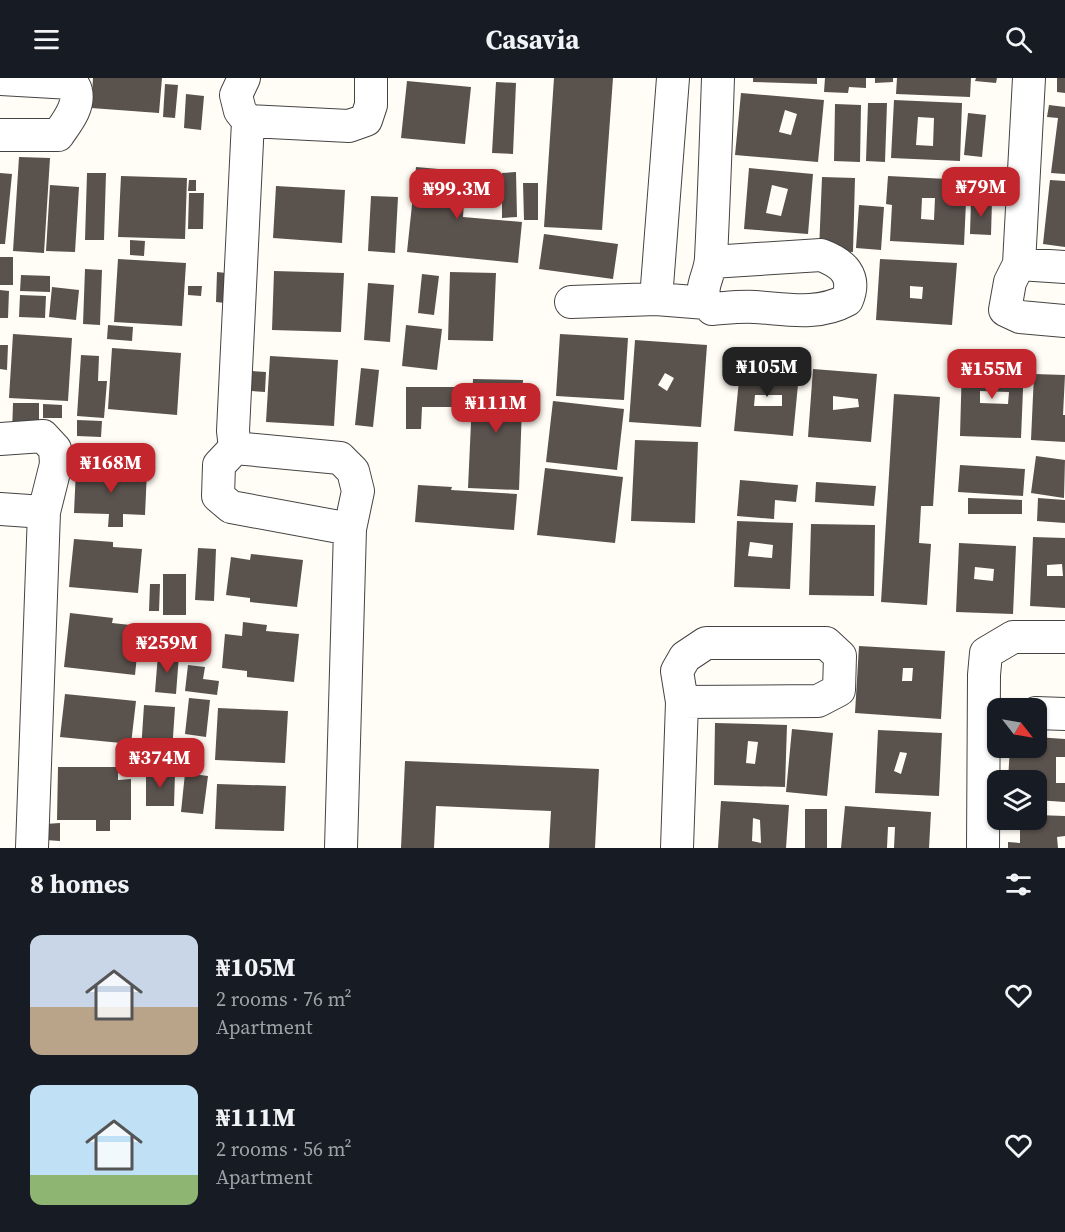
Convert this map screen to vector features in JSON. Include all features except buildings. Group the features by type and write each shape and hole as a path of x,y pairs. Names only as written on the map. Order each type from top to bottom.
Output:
{"street":[{"path":"244,78 236,95 240,111 248,122 234,419 235,448 219,465 218,496 231,507 350,529"},
{"path":"248,122 349,126 366,120 371,105 371,78"},
{"path":"656,299 673,78"},
{"path":"711,262 821,255 834,259 848,271 851,290 847,300 838,305 811,311 752,306 712,309 706,303 703,294 711,262 718,78"},
{"path":"1029,78 1019,264 1010,282 1005,310 1020,317 1065,321"},
{"path":"0,79 71,81 76,90 75,107 58,135 0,135"},
{"path":"1019,264 1065,267"},
{"path":"571,302 656,299 706,303"},
{"path":"0,439 43,436 55,449 56,464 44,512 32,848"},
{"path":"235,448 340,458 353,471 358,491 350,529 341,848"},
{"path":"0,509 44,512"},
{"path":"993,698 984,675 986,653 1013,637 1065,637"},
{"path":"677,848 682,702 677,671 685,657 706,643 826,643 840,656 838,690 818,701 682,702"},
{"path":"1047,713 1065,714"},
{"path":"983,848 990,758"}]}
